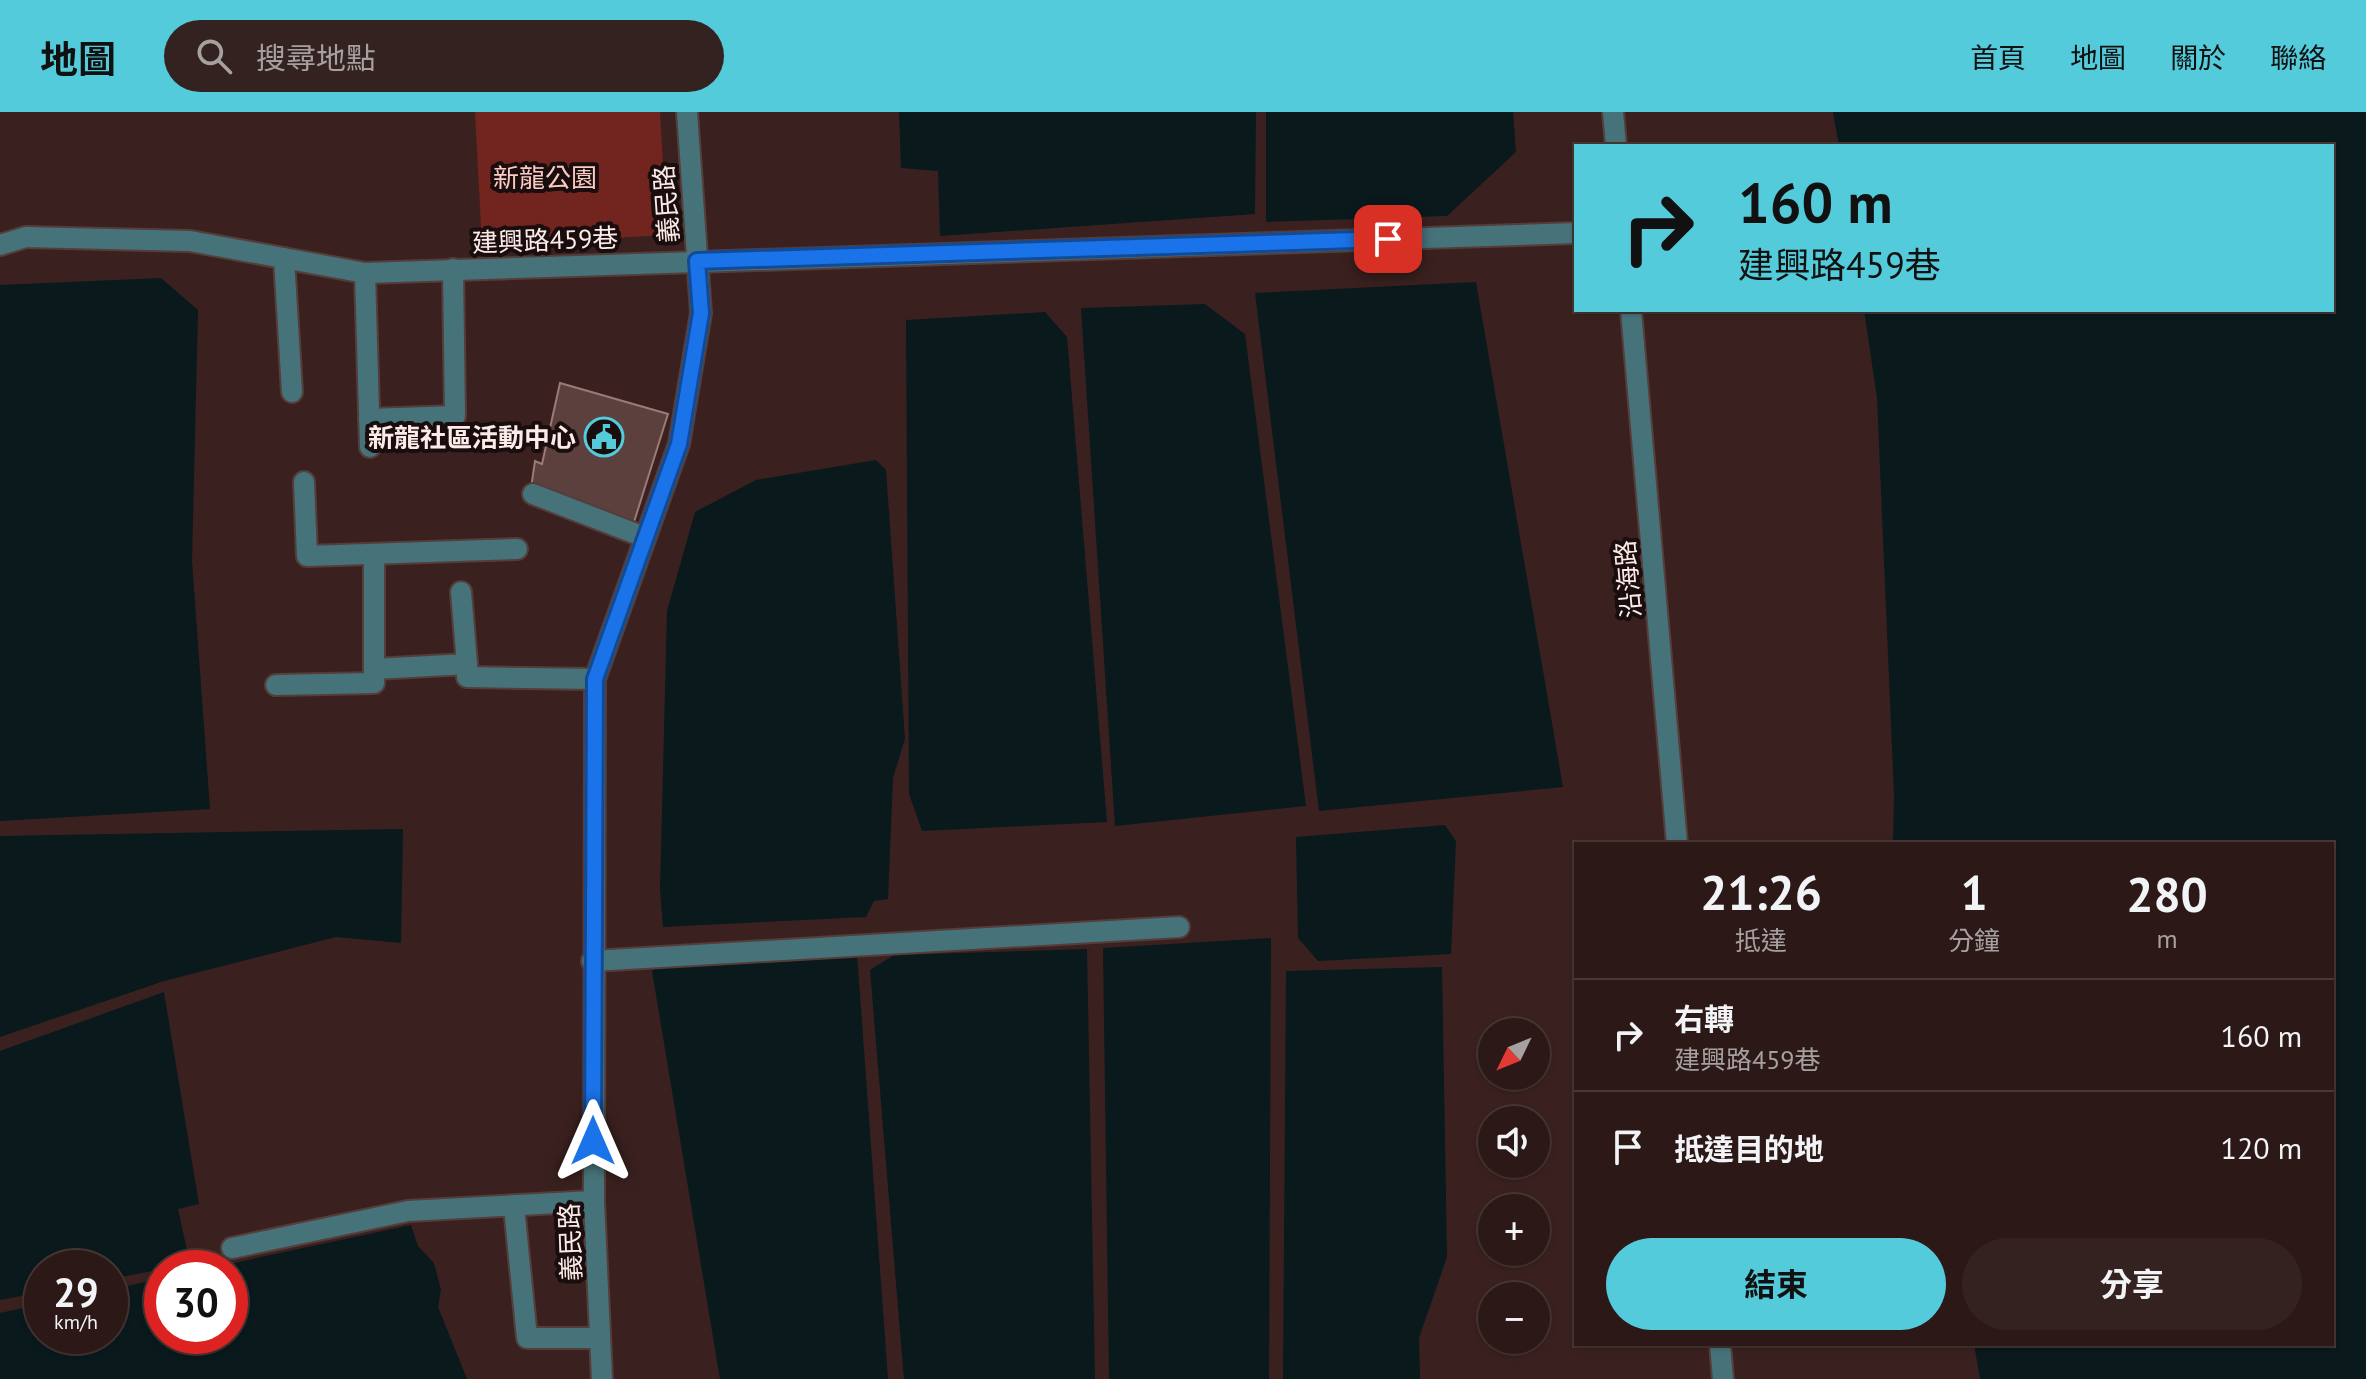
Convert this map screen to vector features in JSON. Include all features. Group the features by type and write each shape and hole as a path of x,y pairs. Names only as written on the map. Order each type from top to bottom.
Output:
{"street":[{"name":"義民路","path":"602,1379 594,1201 592,961 595,679 679,444 701,313 687,112"},
{"path":"1613,112 1616,144"},
{"name":"建興路459巷","path":"0,245 26,237 190,241 365,273 1574,233"},
{"path":"284,258 292,392"},
{"path":"369,419 455,416 453,269"},
{"path":"365,273 370,447"},
{"name":"沿海路","path":"1631,312 1677,842"},
{"path":"304,482 307,556 517,549"},
{"path":"533,494 644,537"},
{"path":"276,685 374,683 374,554"},
{"path":"461,592 467,677 595,679"},
{"path":"374,669 467,664"},
{"path":"592,961 1179,927"},
{"path":"232,1248 408,1211 594,1201"},
{"path":"514,1207 527,1338 600,1338"},
{"path":"1720,1346 1723,1379"}],"green space":[{"name":"新龍公園","path":"475,112 660,112 667,235 482,245"}],"shaded area":[{"path":"899,112 1256,112 1255,214 940,236 938,171 901,168"},
{"path":"1266,112 1513,112 1516,152 1447,216 1266,222"},
{"path":"1833,112 2366,112 2366,1379 1980,1379 1974,1346 2334,1346 2334,842 1893,842 1894,795 1877,398 1864,312 2334,312 2334,144 1839,144"},
{"path":"161,278 198,310 192,561 210,809 0,821 0,285"},
{"path":"1476,282 1563,787 1319,811 1255,293"},
{"path":"1205,304 1245,334 1306,806 1115,826 1081,308"},
{"path":"1045,312 1067,337 1107,822 922,831 909,794 906,320"},
{"path":"876,460 886,470 905,739 893,778 888,899 874,901 866,917 663,927 660,889 667,611 695,512 756,480"},
{"path":"1445,825 1456,841 1451,954 1318,961 1298,938 1296,837"},
{"path":"403,829 401,943 336,937 164,981 0,1037 0,836"},
{"path":"1271,938 1269,1379 1109,1379 1103,948"},
{"path":"1087,949 1095,1379 904,1379 870,970 894,955"},
{"path":"671,952 857,954 888,1379 720,1379 652,971"},
{"path":"1442,967 1447,1257 1419,1338 1420,1379 1283,1379 1286,971"},
{"path":"164,992 199,1204 178,1209 187,1250 144,1250 144,1273 128,1276 128,1250 24,1250 24,1295 0,1300 0,1051"},
{"path":"411,1225 418,1246 434,1263 441,1290 438,1307 467,1379 0,1379 0,1313 24,1308 24,1354 128,1354 128,1286 144,1282 144,1354 248,1354 248,1260"}],"building":[{"name":"新龍社區活動中心","path":"560,383 668,414 634,522 531,488 535,461 542,464"}],"place":[{"name":"新龍社區活動中心","path":"604,437"}],"route":[{"path":"593,1141 595,679 679,444 701,313 697,261 1388,239"}]}
